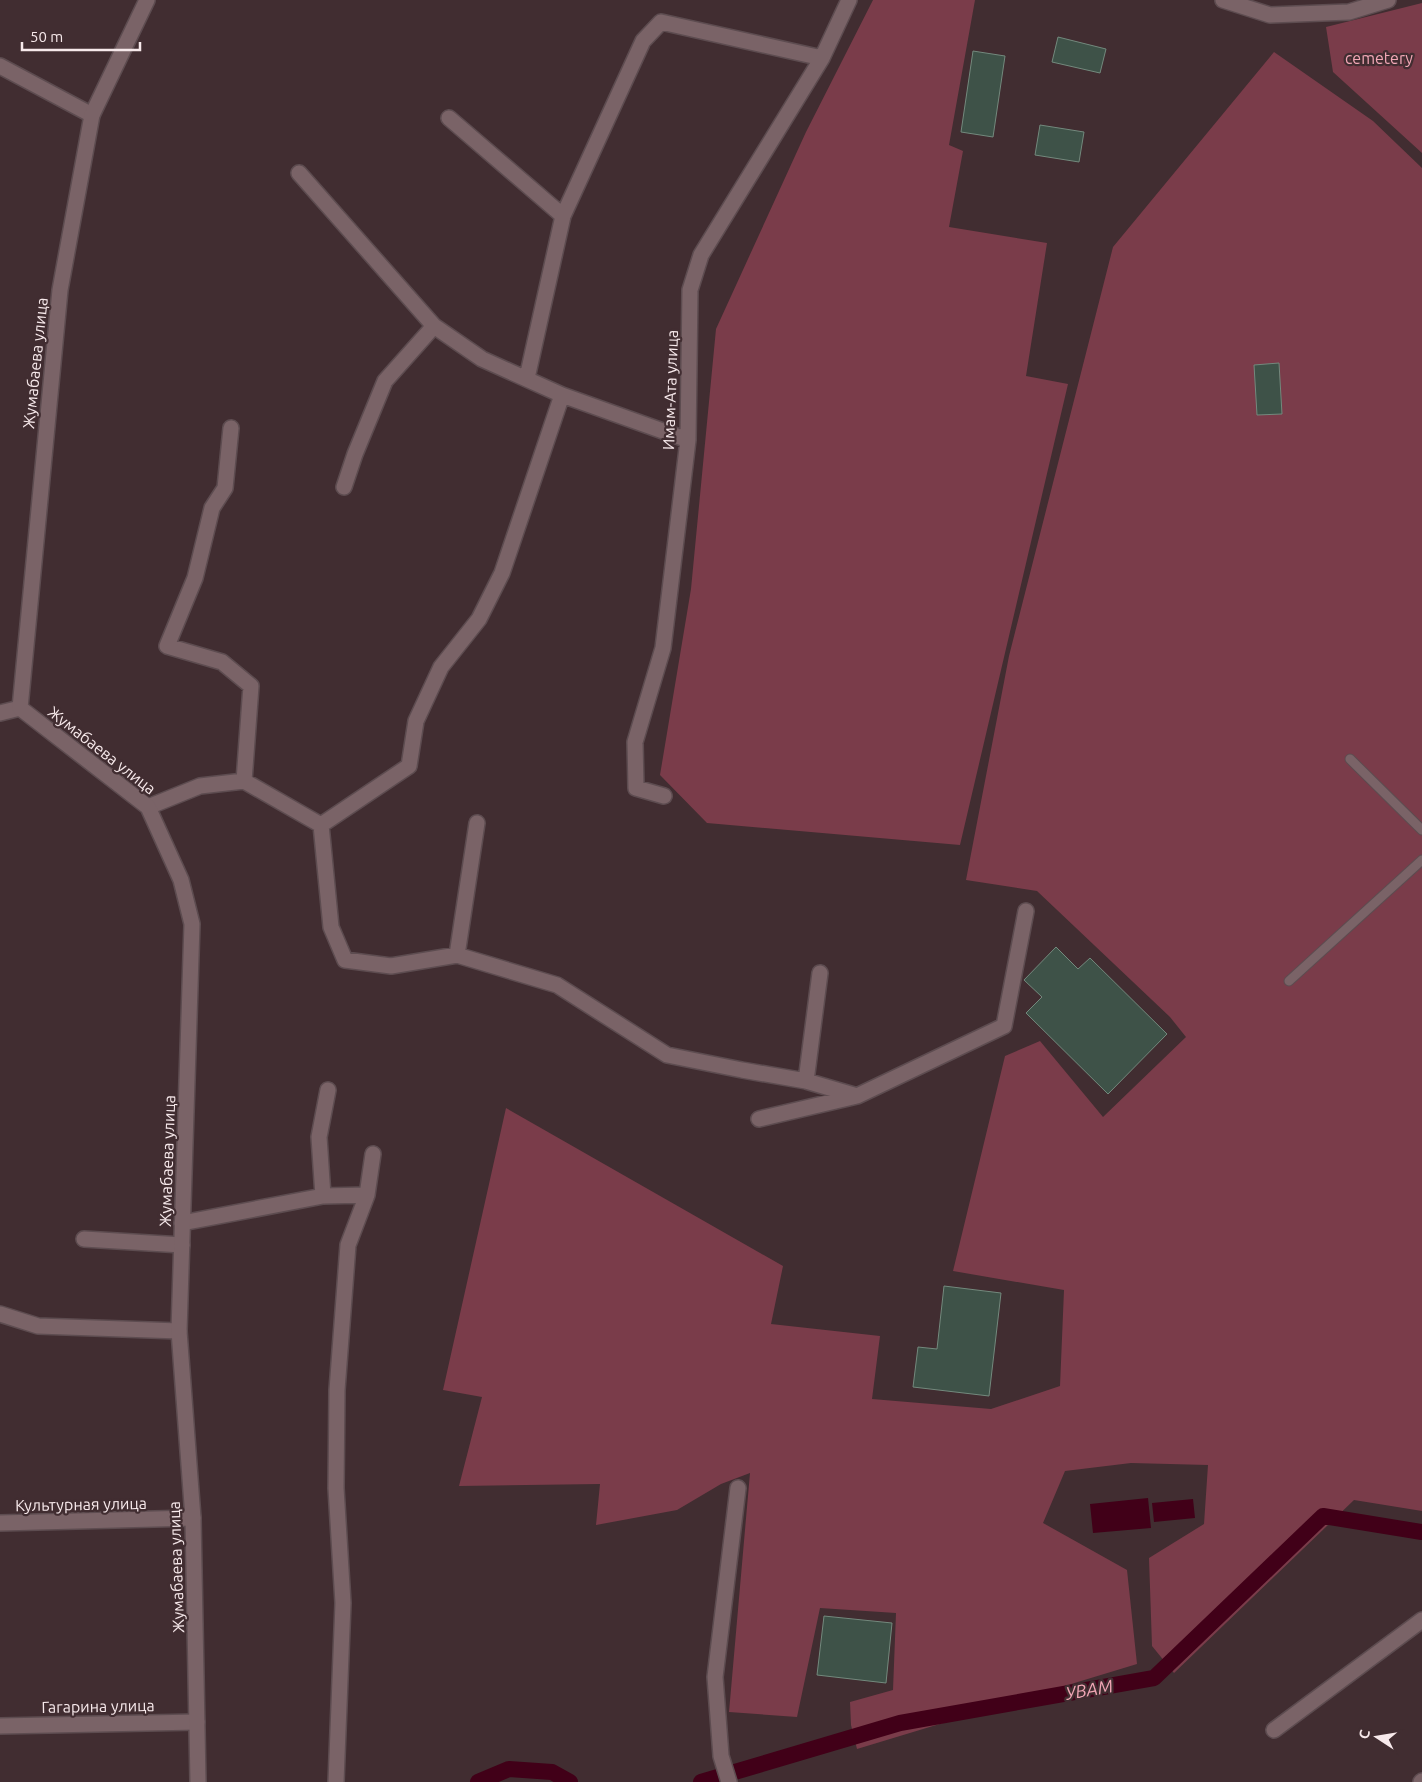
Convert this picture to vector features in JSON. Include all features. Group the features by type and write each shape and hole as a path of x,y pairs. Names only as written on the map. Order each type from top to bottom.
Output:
{"street":[{"name":"Жумабаева улица","path":"147,0 92,115 60,290 20,708 148,807 181,880 192,924 179,1331 193,1518 198,1782"},
{"name":"Имам-Ата улица","path":"664,796 636,788 634,742 663,648 688,440 690,290 702,255 822,58 849,0"},
{"path":"1222,0 1270,15 1349,12 1388,0"},
{"path":"528,378 563,216 643,41 661,22 822,58"},
{"path":"0,66 92,115"},
{"path":"448,118 563,216"},
{"path":"299,173 434,326 482,358 562,395 688,440"},
{"path":"344,486 385,381 434,326"},
{"path":"321,825 409,766 416,721 441,667 479,619 502,572 562,395"},
{"path":"231,428 225,488 212,508 195,578 167,646 222,662 251,686 244,781"},
{"path":"0,713 20,708"},
{"path":"148,807 200,786 244,781 321,825"},
{"path":"457,955 476,823"},
{"path":"321,825 331,927 344,960 391,966 457,955 557,985 667,1055 806,1081 857,1096"},
{"path":"759,1119 857,1096 1004,1026 1026,911"},
{"path":"806,1081 820,974"},
{"path":"323,1196 319,1136 328,1090"},
{"path":"336,1782 344,1603 336,1488 337,1390 348,1245 367,1195 373,1154"},
{"path":"182,1223 323,1196 367,1195"},
{"path":"84,1239 182,1245"},
{"path":"0,1314 38,1326 179,1331"},
{"path":"728,1782 721,1756 715,1676 738,1488"},
{"name":"Культурная улица","path":"0,1523 193,1518"},
{"path":"1274,1730 1422,1620"},
{"name":"Гагарина улица","path":"0,1726 197,1722"}],"lane":[{"path":"1350,759 1422,830"},
{"path":"1289,981 1422,860"}],"green space":[{"path":"873,0 975,0 949,145 963,151 949,227 1047,243 1026,376 1068,384 960,845 707,823 660,775 691,589 716,329 806,132"},
{"name":"cemetery","path":"1422,3 1422,153 1333,72 1326,27"},
{"path":"1274,52 1373,121 1422,168 1422,1511 1354,1500 1174,1673 1152,1646 1149,1558 1204,1524 1208,1465 1131,1463 1065,1471 1043,1523 1127,1570 1137,1664 857,1749 851,1725 850,1702 893,1690 896,1613 820,1608 797,1717 729,1712 750,1473 721,1484 677,1510 596,1525 600,1484 459,1486 482,1397 443,1390 506,1108 783,1266 771,1324 880,1336 872,1399 991,1409 1060,1386 1064,1290 953,1271 1005,1056 1040,1041 1103,1117 1186,1037 1170,1017 1037,891 966,880 1009,656 1113,247"}],"shaded area":[{"path":"1148,1498 1151,1528 1093,1533 1090,1504"},
{"path":"1193,1499 1195,1518 1154,1522 1152,1503"}],"building":[{"path":"1058,37 1106,49 1100,73 1052,62"},
{"path":"973,51 1005,56 993,137 961,132"},
{"path":"1040,125 1084,132 1079,162 1035,155"},
{"path":"1279,363 1282,414 1257,415 1254,365"},
{"path":"1056,947 1078,969 1090,958 1167,1034 1108,1094 1026,1013 1042,997 1024,980"},
{"path":"944,1286 1001,1293 989,1396 913,1387 918,1347 937,1349"},
{"path":"824,1616 892,1623 886,1683 817,1675"}],"waterway":[{"name":"УВАМ","path":"701,1782 900,1723 1154,1678 1323,1516 1422,1532"},
{"name":"УВАМ","path":"478,1782 509,1769 552,1772 570,1782"}]}
